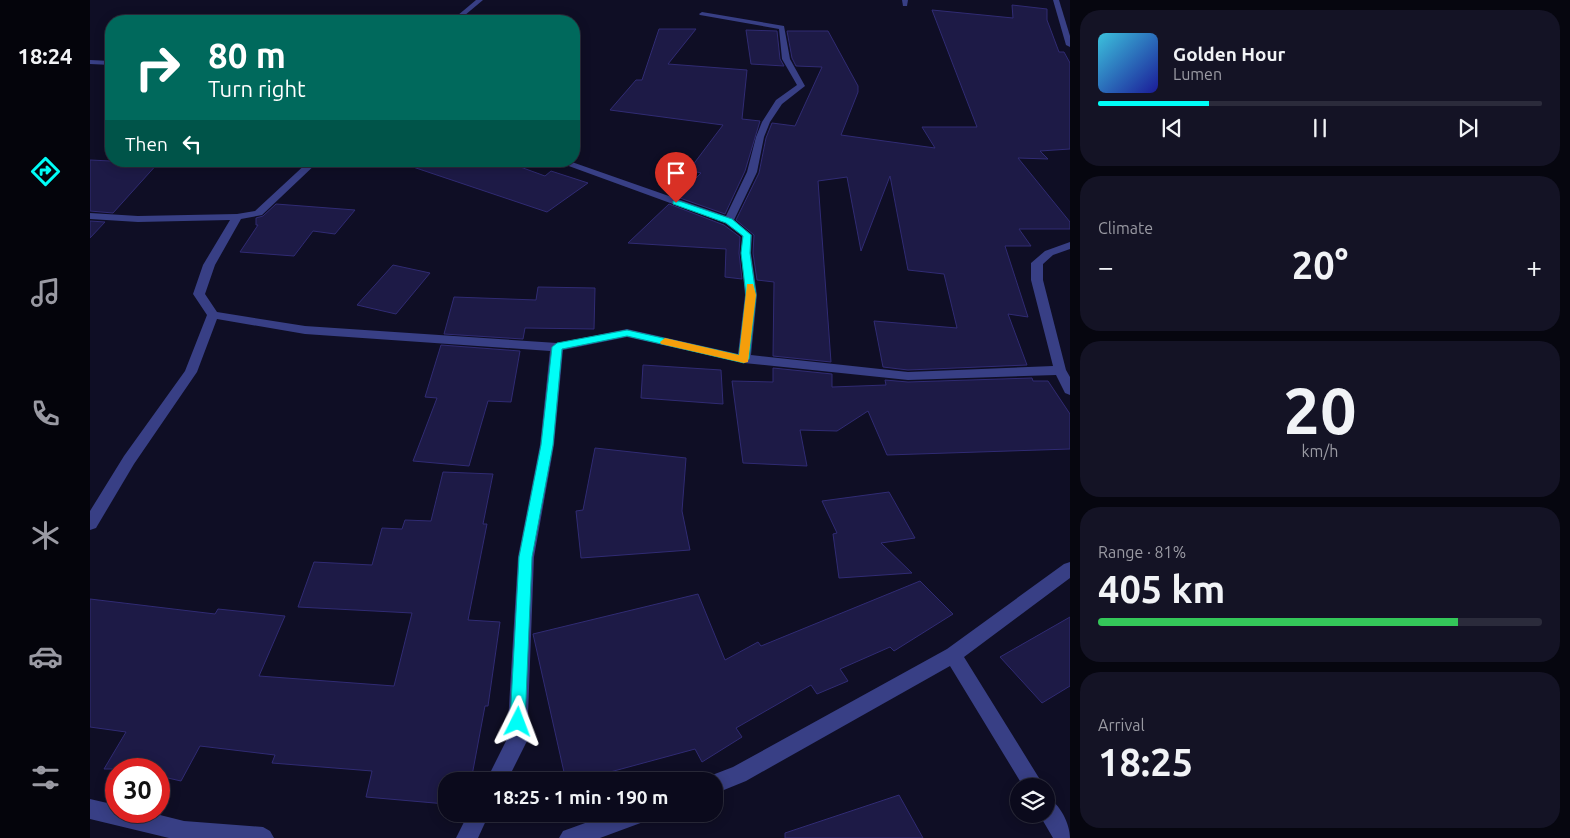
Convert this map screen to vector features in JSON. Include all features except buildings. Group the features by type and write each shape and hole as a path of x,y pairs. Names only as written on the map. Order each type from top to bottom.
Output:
{"street":[{"path":"461,15 480,0"},
{"path":"1056,0 1070,45"},
{"path":"702,14 782,27 786,58 801,86 779,102 766,122 760,137 752,172 729,221"},
{"path":"1061,21 1070,22"},
{"path":"90,62 105,63"},
{"path":"90,216 138,219 237,218 258,213 308,167"},
{"path":"576,167 729,221 747,235 746,253 751,295 744,359"},
{"path":"237,218 209,265 199,294 213,315 305,330 557,347 627,333 744,359 908,376 1060,370"},
{"path":"1070,245 1049,253 1037,263 1037,280 1060,370 1070,390"},
{"path":"90,524 129,460 191,372 213,315"},
{"path":"501,772 517,741 526,557 547,445 557,347"},
{"path":"723,780 738,774 954,655 1070,569"},
{"path":"954,655 1029,778"},
{"path":"90,809 184,831 264,838"},
{"path":"467,838 475,822"},
{"path":"570,838 616,822"},
{"path":"1055,822 1065,838"}],"slow traffic":[{"path":"665,342 744,359 751,295 750,286"}],"route":[{"path":"518,722 526,557 547,445 557,347 627,333 744,359 751,295 746,253 747,235 729,221 676,203"}]}
